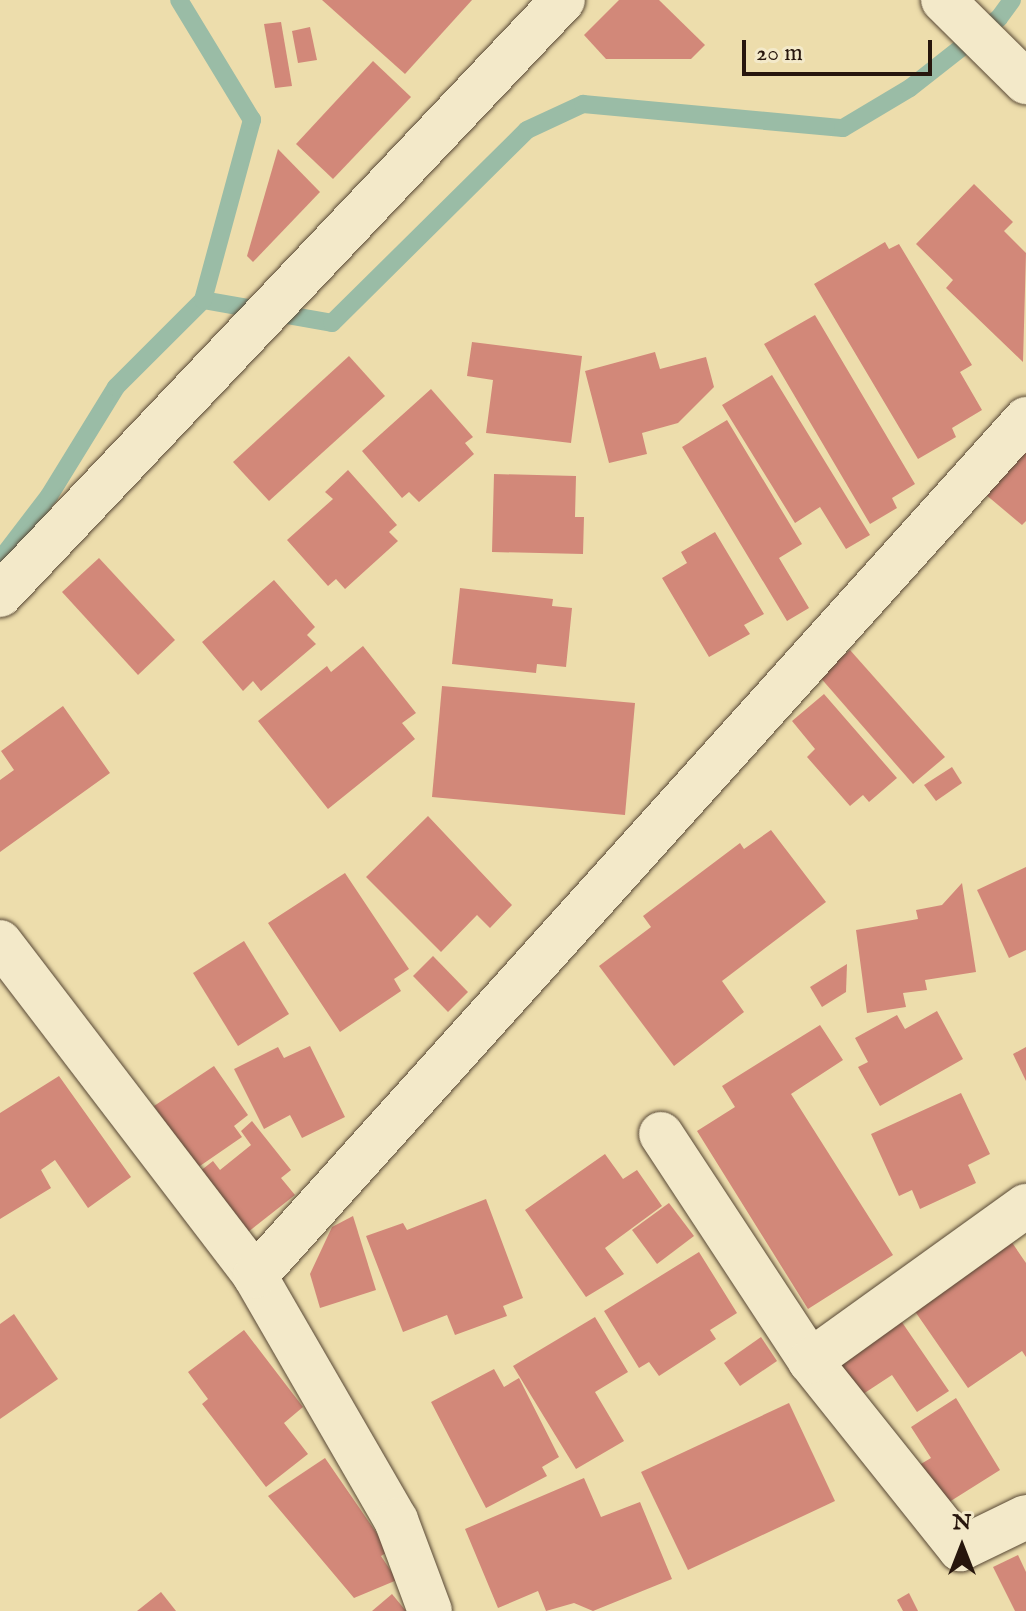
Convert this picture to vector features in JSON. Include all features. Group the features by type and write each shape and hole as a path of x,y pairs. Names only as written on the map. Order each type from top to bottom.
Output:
{"street":[{"path":"0,595 563,0"},
{"path":"943,0 1026,82"},
{"path":"255,1276 1026,419"},
{"path":"0,942 255,1276 396,1520 430,1611"},
{"path":"661,1134 810,1361 960,1549 1026,1517"},
{"path":"810,1361 1026,1206"}],"building":[{"path":"322,0 472,0 405,74"},
{"path":"619,0 659,0 705,45 691,59 606,59 584,35"},
{"path":"281,22 292,86 275,88 264,24"},
{"path":"310,27 317,60 298,63 292,31"},
{"path":"373,61 411,97 333,179 296,144"},
{"path":"278,149 320,192 253,262 247,256"},
{"path":"974,184 1013,222 1004,231 1026,253 1023,362 946,288 953,280 916,244"},
{"path":"885,242 889,249 899,244 972,365 960,372 982,410 952,428 956,437 918,459 814,284"},
{"path":"815,315 915,484 892,498 897,508 870,524 764,344"},
{"path":"472,342 582,356 571,443 486,433 493,380 467,376"},
{"path":"655,352 660,369 706,357 714,387 678,423 642,433 647,454 609,463 585,371"},
{"path":"349,356 385,396 269,501 233,462"},
{"path":"772,375 870,535 846,549 820,507 795,523 722,405"},
{"path":"431,389 473,437 465,443 474,454 419,502 409,492 402,498 362,451"},
{"path":"727,420 802,544 779,558 809,608 787,621 682,447"},
{"path":"1026,446 1026,521 1022,525 985,494"},
{"path":"348,470 397,525 389,532 398,541 345,589 336,579 328,586 287,540 333,499 325,492"},
{"path":"494,474 576,476 575,517 584,517 583,554 492,552"},
{"path":"715,532 764,614 744,625 750,634 709,657 662,578 687,563 681,552"},
{"path":"99,558 175,640 138,675 62,592"},
{"path":"274,580 315,627 307,635 316,644 261,691 253,681 243,691 202,642"},
{"path":"460,588 553,599 552,606 572,608 566,667 537,664 536,673 452,664"},
{"path":"363,646 416,713 402,723 415,739 328,809 258,721 327,666 331,672"},
{"path":"850,650 945,757 913,784 819,676"},
{"path":"442,686 635,703 625,815 432,797"},
{"path":"824,694 897,778 869,802 863,795 850,806 807,757 815,749 792,721"},
{"path":"63,706 110,773 0,852 0,780 14,770 1,751"},
{"path":"952,767 962,783 936,801 924,785"},
{"path":"428,816 512,905 490,928 477,915 441,952 366,877"},
{"path":"771,830 826,902 722,981 744,1012 674,1066 599,966 651,927 643,916 740,843 744,849"},
{"path":"1026,867 1026,950 1009,958 977,890"},
{"path":"345,873 409,969 394,979 401,991 340,1032 268,923"},
{"path":"962,883 976,972 925,980 927,990 903,993 906,1007 867,1013 856,930 918,919 916,910 942,905"},
{"path":"244,941 289,1014 238,1046 193,973"},
{"path":"433,956 468,992 448,1012 413,976"},
{"path":"847,964 846,992 822,1007 810,987"},
{"path":"937,1011 963,1059 880,1106 858,1067 868,1062 855,1038 897,1015 905,1029"},
{"path":"820,1025 843,1060 791,1094 893,1255 808,1309 697,1131 735,1107 722,1086"},
{"path":"310,1046 345,1117 302,1138 290,1115 264,1129 234,1069 278,1047 284,1058"},
{"path":"1026,1047 1026,1081 1013,1054"},
{"path":"214,1066 248,1115 234,1126 242,1137 197,1168 154,1106"},
{"path":"59,1076 131,1177 88,1208 55,1160 41,1170 51,1188 0,1219 0,1113"},
{"path":"961,1093 990,1154 968,1165 976,1183 920,1209 912,1190 899,1196 871,1134"},
{"path":"252,1121 291,1170 281,1178 295,1195 248,1232 199,1172 213,1161 220,1170 251,1145 241,1131"},
{"path":"605,1154 623,1179 637,1170 662,1206 605,1248 624,1274 586,1297 525,1210"},
{"path":"486,1199 523,1298 503,1306 507,1316 455,1335 447,1315 403,1332 366,1236 403,1223 407,1230"},
{"path":"669,1203 694,1236 657,1264 632,1230"},
{"path":"353,1216 376,1290 320,1308 310,1274 332,1227"},
{"path":"1002,1228 1026,1263 1026,1357 1022,1351 968,1388 912,1307"},
{"path":"699,1252 737,1313 710,1330 716,1339 659,1376 649,1362 639,1368 604,1311"},
{"path":"895,1312 949,1391 917,1412 892,1375 857,1398 829,1355"},
{"path":"14,1314 58,1379 0,1419 0,1324"},
{"path":"595,1317 628,1372 595,1392 624,1441 576,1469 513,1366"},
{"path":"244,1330 303,1407 284,1423 308,1454 266,1487 202,1404 208,1399 188,1372"},
{"path":"761,1337 777,1361 740,1386 724,1363"},
{"path":"494,1369 504,1387 519,1378 559,1457 542,1467 547,1476 486,1508 431,1402"},
{"path":"956,1398 1000,1470 946,1504 909,1471 931,1458 911,1427"},
{"path":"789,1403 835,1501 688,1570 641,1472"},
{"path":"325,1458 389,1551 381,1556 397,1580 354,1598 268,1496"},
{"path":"584,1478 601,1517 640,1502 672,1579 593,1611 574,1603 546,1611 538,1591 498,1608 465,1529"},
{"path":"1018,1555 1026,1572 1026,1611 1015,1611 993,1567"},
{"path":"161,1592 176,1611 137,1611"},
{"path":"909,1593 918,1611 903,1611 897,1600"},
{"path":"392,1594 406,1611 372,1611"}],"waterway":[{"path":"0,560 49,496 116,387 203,300 252,120 179,0"},
{"path":"203,300 332,323 527,130 583,104 843,128 910,88 999,18 1012,0"}]}
